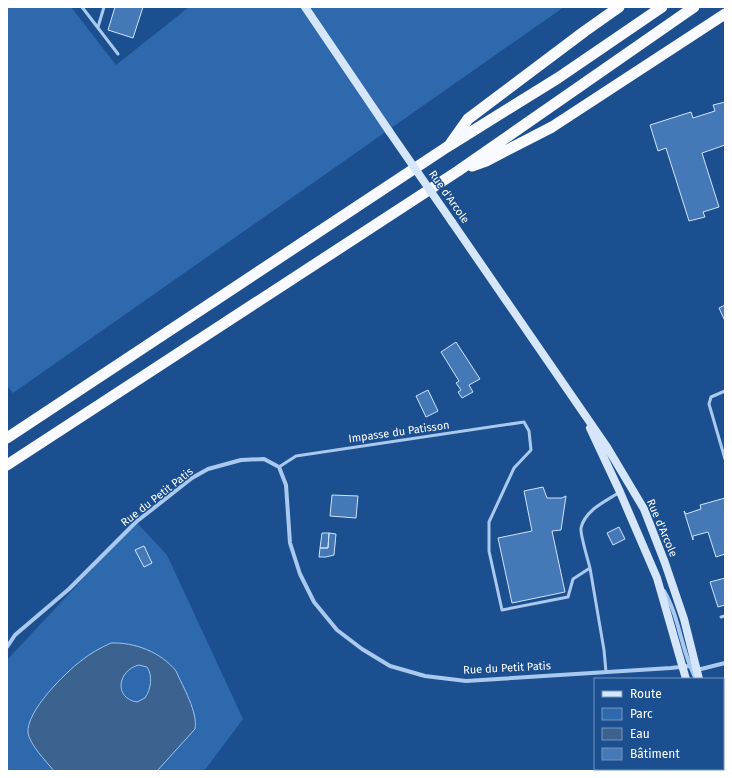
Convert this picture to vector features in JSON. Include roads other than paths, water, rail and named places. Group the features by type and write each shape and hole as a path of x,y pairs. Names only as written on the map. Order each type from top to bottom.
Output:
{"highway":[{"path":"447,147 468,119 619,7"},
{"path":"7,438 447,147 558,78 662,7"},
{"path":"7,465 458,171 694,7"},
{"path":"458,171 486,162 552,127 725,14"}],"main road":[{"name":"Rue d'Arcole","path":"305,7 575,399 607,447 644,509 682,612 690,668 688,678"},
{"name":"Rue d'Arcole","path":"575,399 620,492 656,578 690,668 697,678"}],"street":[{"name":"Rue du Petit Patis","path":"7,647 14,636 69,590 136,522 192,478 208,469 241,460 264,460 279,467 286,485 290,543 300,574 314,602 337,630 362,649 390,666 425,676 466,681 690,668 725,663"}],"lane":[{"path":"82,7 118,54"},
{"path":"98,27 104,7"},
{"path":"725,391 711,397 709,404 725,459"},
{"name":"Impasse du Patisson","path":"279,467 296,456 524,422 529,431 531,450 514,468 489,522 489,551 502,610 568,597 573,580 590,568"},
{"path":"606,672 604,650 590,568 581,529 587,515 600,504 620,492"}],"water":[{"path":"111,643 138,646 163,658 170,664 176,671 192,707 195,729 157,771 54,771 29,738 29,724 33,714 48,693 66,674 85,657","holes":["139,665 147,667 151,678 150,687 145,698 137,702 129,699 124,695 121,684 126,672"]}]}
